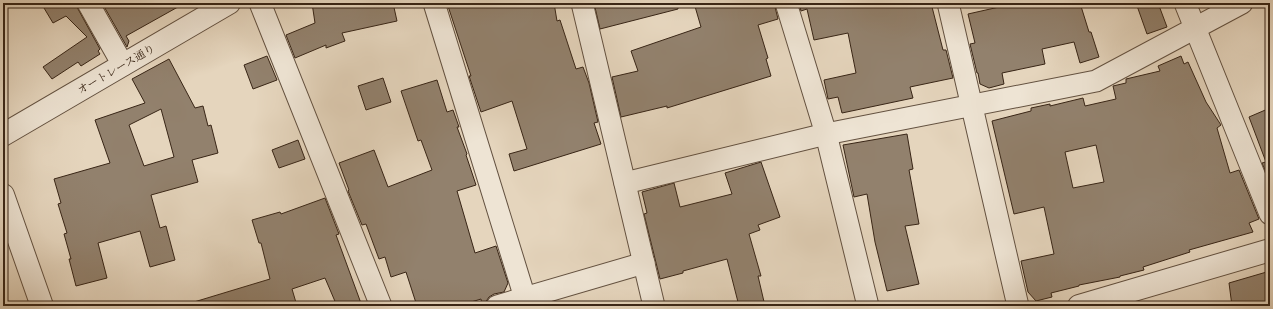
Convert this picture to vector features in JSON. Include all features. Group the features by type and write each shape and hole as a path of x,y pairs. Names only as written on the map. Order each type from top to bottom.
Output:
{"street":[{"path":"88,3 123,65"},
{"name":"オートレース通り","path":"3,135 229,3"},
{"path":"260,3 381,306"},
{"path":"434,3 525,298"},
{"path":"582,3 654,306"},
{"path":"786,3 826,134 868,306"},
{"path":"948,3 1018,306"},
{"path":"1185,3 1270,214"},
{"path":"625,183 826,134 1096,81 1242,3"},
{"path":"3,195 42,306"},
{"path":"1079,306 1270,250"},
{"path":"497,306 644,263"}],"building":[{"path":"41,3 76,3 100,49 98,51 100,54 81,66 78,62 52,79 43,67 87,37 66,16 53,23"},
{"path":"102,3 185,3 126,36 129,41 127,47"},
{"path":"312,3 393,3 397,21 342,33 345,41 326,48 326,45 295,58 286,35 315,23"},
{"path":"447,3 554,3 557,21 560,20 576,69 583,67 589,83 598,122 594,123 601,144 514,171 509,154 527,149 512,101 481,112"},
{"path":"594,3 678,3 678,9 600,29"},
{"path":"694,3 774,3 778,19 758,25 768,58 766,59 771,76 667,108 667,106 621,117 612,77 638,71 631,51 701,27"},
{"path":"799,3 931,3 943,50 946,50 953,78 910,87 913,98 842,113 838,97 828,99 824,80 856,73 848,33 814,40 807,9 801,11"},
{"path":"1007,3 1080,3 1099,57 1080,63 1074,42 1042,49 1045,64 1002,73 1004,84 989,88 980,84 970,44 975,43 968,14 1008,5"},
{"path":"1136,3 1158,3 1167,27 1147,34"},
{"path":"267,56 277,80 253,89 244,65"},
{"path":"1181,56 1184,64 1188,62 1206,102 1221,125 1217,128 1230,173 1239,170 1259,219 1249,223 1253,232 1189,250 1190,252 1143,267 1144,270 1051,293 1052,297 1036,301 1028,292 1021,261 1054,254 1044,207 1014,214 992,121 1031,111 1031,108 1050,104 1050,106 1083,98 1085,106 1116,99 1113,86 1126,83 1126,79 1160,71 1158,66","holes":["1096,145 1104,182 1073,188 1065,152"]},
{"path":"169,59 195,108 203,106 208,126 211,125 218,153 192,160 198,182 151,195 160,228 166,226 175,260 150,267 140,231 98,243 107,278 76,286 64,234 67,233 58,204 61,203 54,179 110,163 95,120 145,103 132,79","holes":["161,109 174,157 144,166 129,125"]},
{"path":"383,78 391,102 366,110 358,86"},
{"path":"437,80 447,112 453,110 476,185 457,191 475,253 496,246 508,283 504,292 494,294 489,297 485,303 485,306 482,306 481,299 458,306 417,306 406,272 391,277 385,257 379,259 366,224 362,225 348,191 349,190 339,163 374,150 388,187 432,170 421,140 418,141 401,91"},
{"path":"1270,108 1270,182 1262,163 1266,162 1249,117"},
{"path":"907,134 913,169 909,170 919,224 905,226 919,284 887,291 875,242 867,194 854,197 843,145"},
{"path":"298,140 305,159 279,168 272,150"},
{"path":"761,162 780,217 758,225 760,230 749,234 761,276 758,276 765,306 739,306 727,259 660,279 644,214 647,213 642,192 674,183 680,207 732,194 725,173"},
{"path":"325,198 339,234 336,235 362,306 337,306 325,278 292,289 297,306 195,306 194,302 270,279 261,243 259,243 252,220 280,212 281,214"},
{"path":"1270,271 1270,301 1254,306 1232,306 1229,283"}]}
